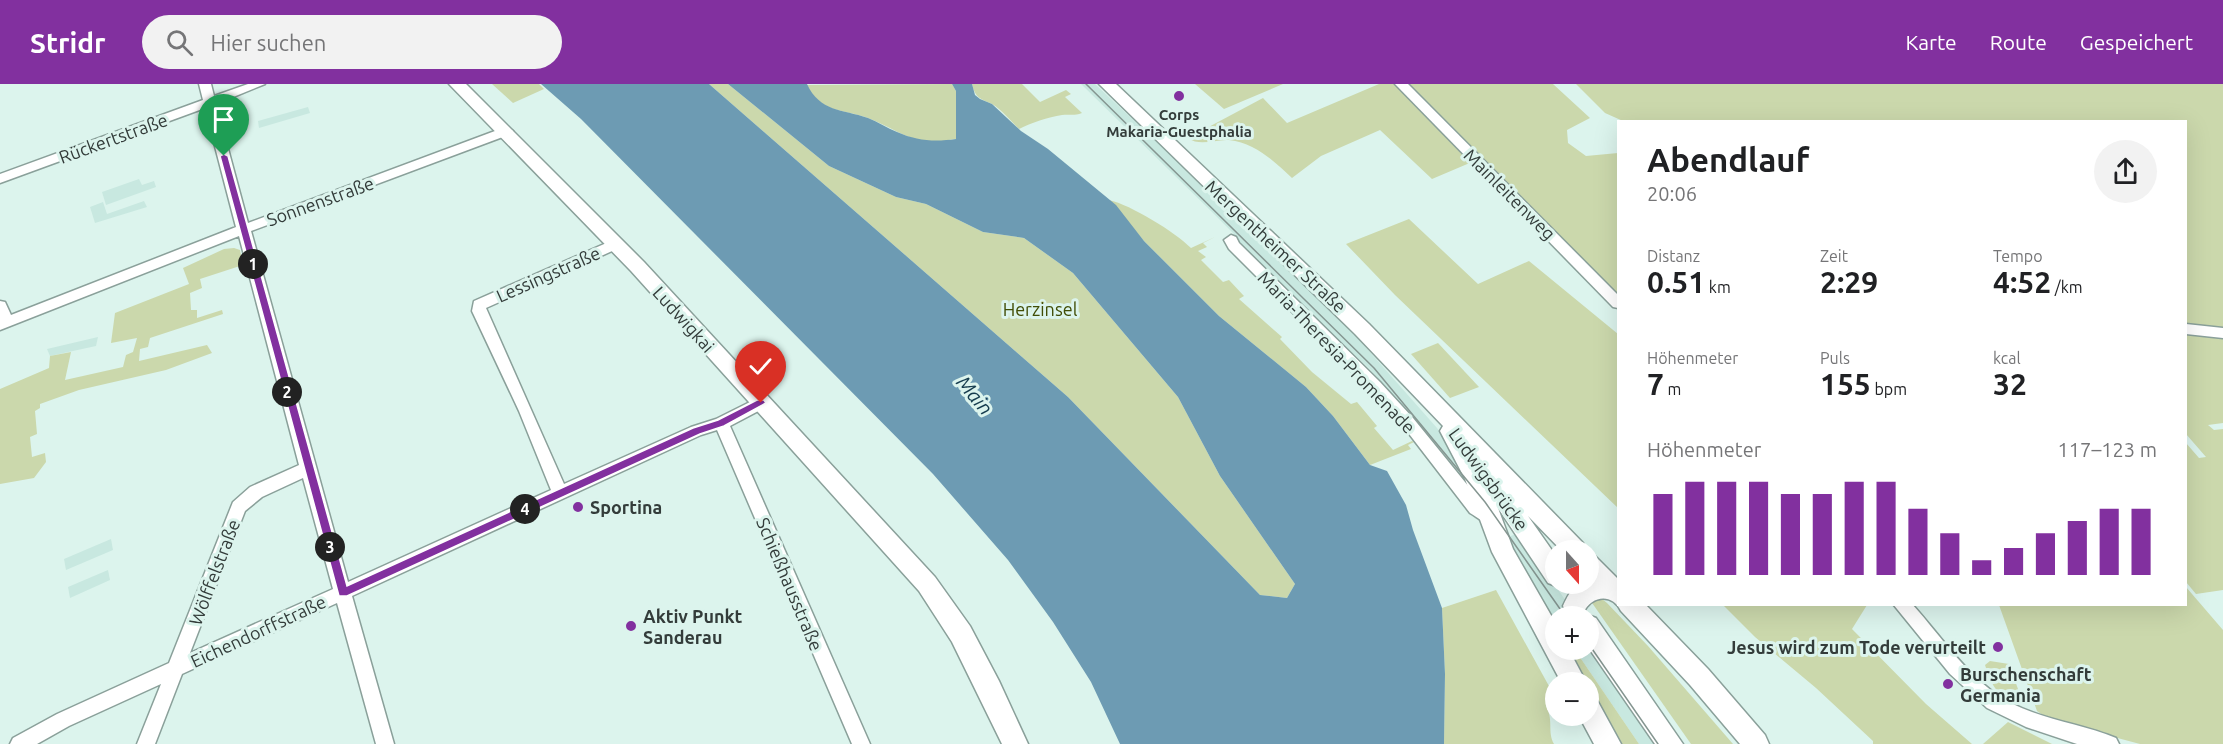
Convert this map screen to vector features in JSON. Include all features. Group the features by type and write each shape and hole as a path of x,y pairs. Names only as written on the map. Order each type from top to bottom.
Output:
{"main road":[{"name":"Ludwigkai","path":"456,84 507,131 616,244 927,584 961,634 1015,744"},
{"name":"Mergentheimer Straße","path":"1107,84 1346,312 1565,540"},
{"name":"Mergentheimer Straße","path":"1440,412 1476,479 1503,552 1545,629"},
{"name":"Ludwigsbrücke","path":"1440,412 1518,518 1545,559"},
{"path":"1491,518 1501,516 1518,518 1558,533"},
{"path":"1599,575 1617,593"},
{"path":"1579,606 1577,598 1588,590 1617,595"},
{"path":"1630,606 1699,677 1756,744"},
{"path":"1599,641 1670,744"},
{"path":"1598,726 1608,744"}],"street":[{"path":"205,84 385,744"},
{"name":"Rückertstraße","path":"0,179 259,84"},
{"name":"Mainleitenweg","path":"1401,84 1617,302"},
{"name":"Sonnenstraße","path":"4,323 244,229 507,131"},
{"name":"Maria-Theresia-Promenade","path":"1231,240 1234,246 1348,358 1408,422 1476,508 1491,518"},
{"name":"Lessingstraße","path":"560,493 526,411 479,311 479,305 616,244"},
{"path":"0,306 4,323"},
{"path":"2187,329 2223,333"},
{"name":"Eichendorffstraße","path":"20,744 63,720 761,403"},
{"name":"Schießhausstraße","path":"721,423 861,744"},
{"name":"Wölffelstraße","path":"146,744 239,507 256,492 308,468"},
{"path":"1906,610 1975,688 1994,703 2036,721 2110,744"}],"shaded area":[{"path":"1081,84 1095,84 1236,216 1361,342 1437,428 1464,467 1464,473 1459,475 1451,473 1426,433 1369,368 1281,287 1241,247 1234,234"},
{"path":"308,107 310,113 259,128 258,121"},
{"path":"139,179 142,185 154,181 156,187 106,205 102,192"},
{"path":"144,201 147,207 95,223 90,207 103,202 107,214"},
{"path":"98,337 96,346 50,356 47,349"},
{"path":"1519,532 1545,570 1545,594 1561,594 1569,606 1545,606 1512,557 1507,538"},
{"path":"111,539 113,550 66,570 64,559"},
{"path":"108,570 110,580 70,598 68,587"},
{"path":"1599,649 1663,744 1639,744 1599,685 1599,672 1590,672 1582,660 1599,660"}],"green space":[{"path":"492,84 539,84 544,89 513,103"},
{"name":"Herzinsel","path":"709,84 728,84 829,166 896,197 926,204 983,232 1024,238 1073,273 1178,397 1220,476 1295,584 1287,598 1260,595 1068,397"},
{"path":"952,84 956,91 956,139 938,142 912,138 868,118 826,106 812,94 806,85"},
{"path":"972,84 1022,84 1040,102 1066,90 1071,94 1065,97 1082,113 1051,117 1019,129 999,109 979,97"},
{"path":"1195,84 1283,84 1224,109"},
{"path":"1379,84 1397,84 1472,162 1432,179 1380,130 1321,156 1292,178 1271,159 1247,145 1229,140 1198,142 1188,138 1263,98 1287,123"},
{"path":"1405,84 1553,84 1590,118 1567,130 1568,143 1586,156 1617,153 1617,298 1580,256"},
{"path":"1576,84 2223,84 2223,328 2187,324 2187,120 1621,120 1605,113"},
{"path":"1109,200 1129,207 1152,220 1175,234 1191,248 1215,237 1203,243 1207,247 1198,251 1206,257 1201,260 1223,282 1229,280 1244,296 1239,299 1282,337 1280,339 1312,372 1351,404 1357,402 1377,426 1374,428 1393,450 1412,441 1414,442 1408,445 1411,449 1370,465 1333,416 1306,387 1219,316 1144,241"},
{"path":"1409,219 1478,284 1529,261 1617,333 1617,507 1395,295 1346,244"},
{"path":"224,249 240,250 243,265 200,279 202,288 190,293 191,310 197,310 197,318 222,310 223,314 150,338 148,347 140,349 139,361 207,345 212,353 166,370 79,390 40,404 40,408 35,411 37,434 30,437 32,457 45,453 46,462 34,478 0,484 0,389 49,368 50,356 71,352 65,380 123,367 126,355 133,352 137,338 111,343 115,313 189,284 183,268"},
{"path":"2187,332 2223,336 2223,423 2208,425 2214,430 2223,429 2223,590 2196,594 2187,583 2187,444 2199,458 2206,457 2187,435"},
{"path":"1438,343 1479,387 1450,398 1411,354"},
{"path":"2187,588 2223,630 2223,744 2140,744 2050,720 2037,711 1999,606 2187,606"},
{"path":"1496,590 1545,679 1545,726 1550,726 1554,744 1444,744 1445,674 1442,608"},
{"path":"1602,599 1607,603 1648,646 1733,744 1691,744 1599,613 1599,606 1594,606 1590,600"},
{"path":"1724,606 1866,606 1852,629 1926,704 1972,744 1873,744 1873,741 1816,688 1755,637"},
{"path":"1569,660 1582,660 1590,672 1576,672"},
{"path":"1990,661 2009,664 2023,703 2007,698 1997,691 1985,665"},
{"path":"1599,685 1639,744 1616,744 1599,713"},
{"path":"2008,722 2052,744 1983,744"}],"water":[{"name":"Main","path":"541,84 709,84 1068,397 1260,595 1287,598 1295,584 1220,476 1178,397 1073,273 1024,238 983,232 926,204 896,197 829,166 728,84 807,84 818,100 825,105 868,118 904,135 933,140 956,139 956,91 952,84 972,84 975,95 992,104 1021,131 1048,149 1116,205 1144,241 1219,316 1306,387 1333,416 1370,465 1387,471 1406,505 1442,608 1445,674 1444,744 1120,744 1091,682 1053,622 1008,560 933,474 581,119"}],"tram line":[{"path":"1086,84 1374,368 1485,502 1558,606"},
{"path":"1599,659 1658,744"}],"place":[{"name":"Corps Makaria-Guestphalia","path":"1179,96"},
{"name":"Sportina","path":"578,507"},
{"name":"Aktiv Punkt Sanderau","path":"631,626"},
{"name":"Jesus wird zum Tode verurteilt","path":"1998,647"},
{"name":"Burschenschaft Germania","path":"1948,684"}],"route":[{"path":"224,156 285,387 343,593 553,495 696,431 721,423 761,403"}]}
